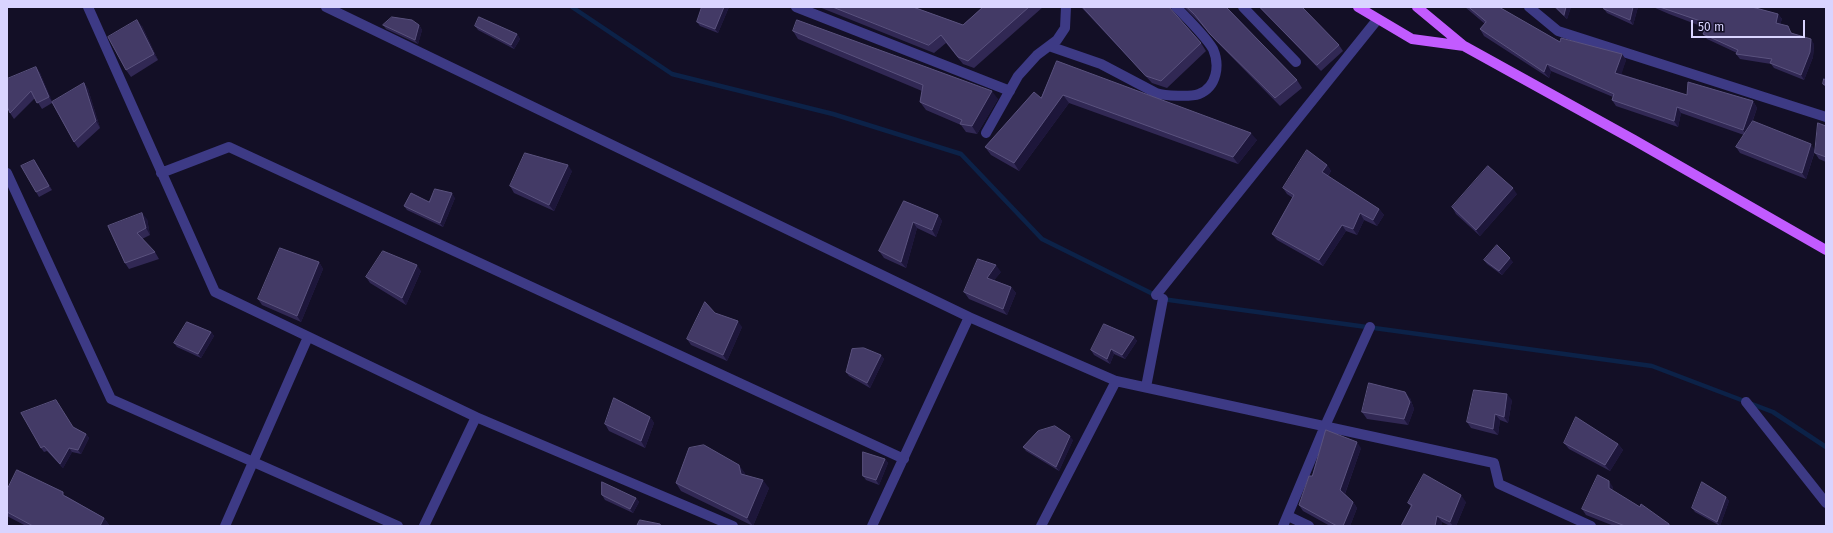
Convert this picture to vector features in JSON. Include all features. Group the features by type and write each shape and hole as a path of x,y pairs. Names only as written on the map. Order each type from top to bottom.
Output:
{"main road":[{"path":"1358,7 1377,20 1412,39 1464,46"},
{"path":"1417,7 1464,46 1634,140 1826,250"}],"street":[{"path":"88,7 214,292 476,417 733,526"},
{"path":"326,7 969,317 1116,381 1494,464 1499,484 1591,526"},
{"path":"796,7 1010,91"},
{"path":"986,133 1023,71 1037,55 1058,40 1065,28 1066,7"},
{"path":"1049,46 1101,64 1156,93 1166,95 1198,95 1210,86 1215,78 1216,59 1212,49 1176,7"},
{"path":"1244,7 1296,62"},
{"path":"1529,7 1558,31 1826,117"},
{"path":"1146,387 1160,297 1377,20"},
{"path":"161,173 229,148 904,458"},
{"path":"7,173 111,399 398,526"},
{"path":"872,526 969,317"},
{"path":"1283,526 1325,426 1370,327"},
{"path":"225,526 308,337"},
{"path":"1041,526 1116,381"},
{"path":"1746,402 1826,504"},
{"path":"424,526 476,417"},
{"path":"1288,516 1309,526"}],"building":[{"path":"702,7 724,7 715,29 697,22"},
{"path":"833,7 913,7 963,25 983,7 1029,7 968,61 958,57 941,35 929,45"},
{"path":"1083,7 1169,7 1201,43 1161,81 1146,76"},
{"path":"1187,7 1226,7 1297,80 1275,98 1210,34"},
{"path":"1260,7 1302,7 1339,45 1317,65"},
{"path":"1469,7 1499,7 1560,42 1561,38 1622,54 1615,73 1687,95 1688,82 1753,101 1743,130 1677,107 1674,121 1612,100 1614,94 1547,64 1544,72 1480,29 1486,22"},
{"path":"1556,7 1566,7 1564,15"},
{"path":"1604,7 1633,7 1630,20 1604,9"},
{"path":"1660,7 1752,7 1778,14 1776,23 1788,26 1791,33 1811,39 1810,52 1801,75 1770,63 1772,59 1736,54 1738,50 1703,34 1708,24"},
{"path":"392,17 412,20 419,25 415,40 383,25"},
{"path":"479,17 517,34 511,45 475,26"},
{"path":"137,20 154,54 126,70 108,37"},
{"path":"797,20 992,91 972,126 960,124 962,120 920,102 923,85 793,31"},
{"path":"1057,61 1251,133 1233,157 1063,95 1014,163 985,147 1034,92 1041,98"},
{"path":"36,67 49,97 37,103 31,91 10,113 7,106 7,79"},
{"path":"1824,79 1826,80 1826,86 1823,84"},
{"path":"84,83 96,121 74,142 52,102"},
{"path":"1753,121 1811,144 1802,173 1736,147"},
{"path":"1818,123 1826,126 1826,157 1815,153"},
{"path":"1307,150 1327,165 1322,172 1379,209 1373,220 1360,213 1353,229 1342,225 1319,260 1272,234 1294,195 1283,188"},
{"path":"525,153 568,165 549,205 510,186"},
{"path":"34,160 49,186 36,192 21,166"},
{"path":"1488,166 1513,188 1476,230 1452,207"},
{"path":"435,189 452,193 440,223 404,206 411,193 429,202"},
{"path":"904,201 938,215 932,230 913,222 901,262 879,251"},
{"path":"142,213 146,228 137,233 155,252 125,263 108,226"},
{"path":"1497,245 1510,258 1499,271 1484,260"},
{"path":"280,248 319,262 297,316 258,299"},
{"path":"383,251 417,265 402,298 366,277"},
{"path":"978,259 996,265 987,278 1011,287 1003,309 964,292"},
{"path":"705,302 715,313 738,321 723,355 687,339"},
{"path":"187,322 211,332 198,354 174,343"},
{"path":"1104,324 1134,337 1122,355 1111,349 1107,359 1091,350"},
{"path":"864,348 881,355 867,383 846,372 852,349"},
{"path":"1369,383 1405,392 1410,402 1404,419 1362,412"},
{"path":"1474,390 1507,394 1504,417 1495,414 1493,429 1467,422"},
{"path":"614,398 650,417 641,441 605,424"},
{"path":"56,400 73,427 86,434 78,450 69,448 60,464 44,446 41,448 21,413"},
{"path":"1576,417 1618,444 1605,465 1564,443"},
{"path":"1055,426 1070,436 1056,467 1023,447 1038,431"},
{"path":"1326,430 1357,442 1340,490 1353,502 1343,526 1337,526 1299,505 1309,476 1312,476"},
{"path":"704,445 739,465 741,474 763,480 747,518 676,483 689,448"},
{"path":"863,452 885,459 876,480 863,476"},
{"path":"17,470 63,492 63,495 104,518 100,526 33,526 7,512 7,490"},
{"path":"1424,474 1461,495 1450,522 1437,516 1435,526 1401,526 1412,505 1408,503"},
{"path":"1598,475 1609,481 1609,488 1640,507 1641,504 1669,524 1669,526 1625,526 1582,509"},
{"path":"602,482 636,498 630,509 602,495"},
{"path":"1702,482 1726,497 1717,522 1692,508"},
{"path":"640,520 660,524 661,526 637,526"}],"waterway":[{"path":"572,7 672,74 833,114 961,154 1042,239 1155,295"},
{"path":"1162,299 1652,366 1773,412 1826,447"}]}
